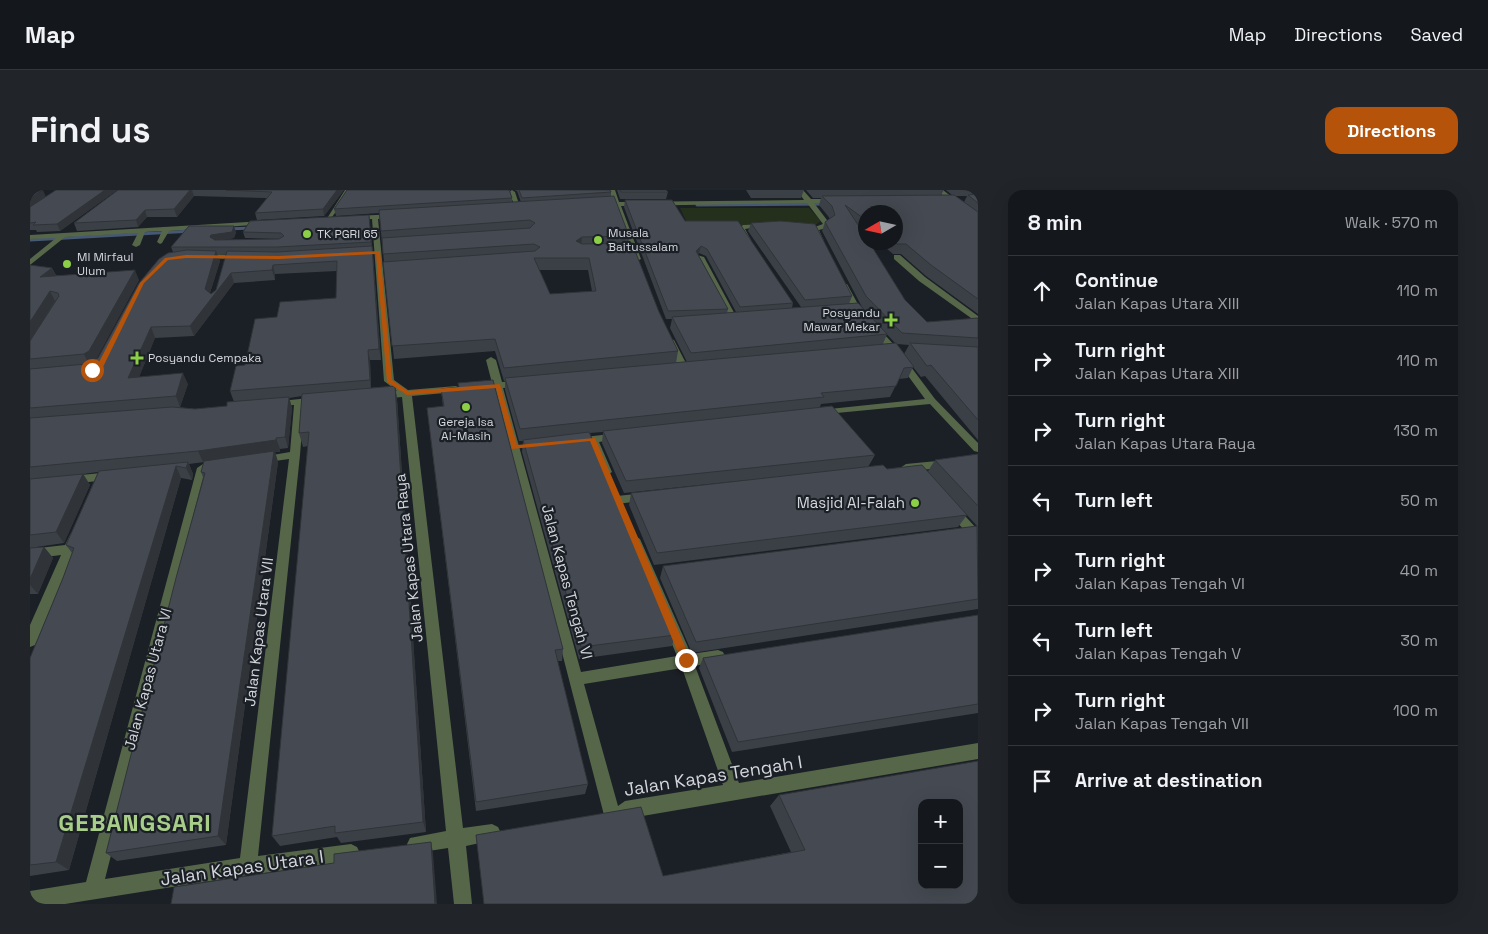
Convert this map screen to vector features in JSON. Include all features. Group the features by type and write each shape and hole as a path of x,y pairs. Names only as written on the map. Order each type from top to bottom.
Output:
{"street":[{"path":"328,219 348,190"},
{"path":"612,190 641,269"},
{"path":"800,190 827,224 824,227 806,227"},
{"path":"940,190 978,221"},
{"path":"512,192 519,209"},
{"path":"942,201 969,200"},
{"path":"597,204 811,204 847,201"},
{"path":"509,210 529,208"},
{"path":"347,219 375,220 404,216"},
{"path":"319,220 338,219"},
{"path":"375,220 378,249 385,270 389,381 407,394"},
{"path":"30,237 243,228 272,223"},
{"path":"751,245 741,229 743,226 778,225"},
{"path":"815,228 827,252"},
{"path":"30,263 71,229"},
{"path":"160,242 166,232"},
{"path":"136,245 142,233"},
{"path":"625,251 634,251"},
{"path":"196,256 251,258"},
{"path":"224,266 226,256"},
{"path":"700,257 734,320"},
{"path":"897,258 978,320"},
{"path":"839,277 856,309 893,349 932,401 978,449"},
{"path":"846,310 856,309"},
{"path":"665,331 684,369"},
{"name":"Jalan Kapas Tengah VI","path":"491,360 519,447 611,813"},
{"path":"368,396 528,383"},
{"name":"Jalan Kapas Utara Raya","path":"407,394 463,904"},
{"path":"261,405 329,399"},
{"name":"Jalan Kapas Utara VII","path":"248,866 296,456 299,401"},
{"path":"806,415 932,401"},
{"path":"563,442 631,435"},
{"path":"593,439 627,522 654,571 734,793"},
{"path":"249,462 296,456"},
{"path":"896,469 978,460"},
{"path":"915,467 928,482"},
{"name":"Jalan Kapas Utara VI","path":"93,890 203,468"},
{"path":"57,482 120,476"},
{"path":"93,495 101,477"},
{"path":"613,491 655,496"},
{"path":"940,496 975,534"},
{"path":"30,641 81,522"},
{"path":"952,534 975,534"},
{"path":"30,554 69,550"},
{"path":"576,679 734,653"},
{"name":"Jalan Kapas Tengah I","path":"592,816 978,751"},
{"path":"396,847 504,831"},
{"name":"Jalan Kapas Utara I","path":"30,900 248,866 366,851"}],"green space":[{"path":"680,208 809,208 821,221 814,226 779,224 689,227"}],"building":[{"path":"30,190 42,190 30,198"},
{"path":"56,190 105,190 57,224 33,225 36,222 30,223 30,207"},
{"path":"118,190 190,190 174,209 145,210 136,220 74,223"},
{"path":"226,190 337,190 323,209 255,213 272,192"},
{"path":"347,190 509,190 512,198 334,209"},
{"path":"519,190 610,190 611,192 522,198"},
{"path":"620,190 666,190 668,192 621,192"},
{"path":"978,194 978,203 968,195"},
{"path":"954,195 978,212 978,299 931,265 906,244 903,244 903,205 858,205 858,214 845,205 858,225 858,250 874,250 905,300 927,322 978,318 978,338 902,333 866,296 825,222 835,215 832,206 822,196"},
{"path":"614,196 629,236 582,237 576,241 582,244 632,243 659,312 678,351 504,368 495,339 392,346 383,262 535,251 540,247 534,244 383,254 382,238 530,228 535,223 530,220 381,231 379,210","holes":["534,258 589,258 596,291 550,294"]},
{"path":"625,200 672,200 685,221 738,221 793,303 740,307 707,249 701,246 696,251 728,309 668,311"},
{"path":"369,215 371,242 277,247 171,247 189,226 234,226 232,232 211,235 210,237 215,240 279,239 284,236 281,233 243,232 250,221"},
{"path":"780,221 815,224 852,296 805,300 751,223"},
{"path":"372,246 379,349 368,350 370,380 230,391 236,366 245,365 255,319 277,317 280,302 336,298 337,261 273,265 272,270 231,273 190,326 151,327 128,378 183,373 176,396 30,408 30,369 86,364 98,358 139,283 159,259 168,253 187,250 216,251 205,289 211,294 216,290 227,251 277,252"},
{"path":"30,265 52,268 40,277 135,270 89,351 84,354 30,359 30,341 59,296 58,293 50,291 30,322"},
{"path":"858,303 887,334 691,353 672,317"},
{"path":"896,343 914,367 904,368 896,386 821,393 824,397 520,429 505,378"},
{"path":"910,343 978,347 978,420 931,365 927,366"},
{"path":"493,380 563,649 555,650 588,784 476,802 427,408 444,406 441,389 459,387 458,383"},
{"path":"395,386 423,822 335,833 335,826 272,836 309,432 299,433 302,394"},
{"path":"289,397 285,437 276,438 276,440 198,451 30,467 30,418 172,407 195,409 227,406 227,402"},
{"path":"832,406 875,455 626,481 603,431"},
{"path":"589,432 675,635 581,647 523,440"},
{"path":"274,451 218,836 106,853 176,578 205,473 201,472 204,461"},
{"path":"978,454 978,506 935,460"},
{"path":"188,462 186,468 176,466 56,862 30,865 30,658 74,548 66,545 99,471"},
{"path":"883,465 887,469 922,465 967,515 657,553 631,493"},
{"path":"83,474 56,532 30,535 30,479"},
{"path":"977,526 978,599 696,642 663,566"},
{"path":"44,547 30,579 30,548"},
{"path":"978,615 978,704 738,742 703,658"},
{"path":"978,761 978,904 484,904 476,835 641,807 663,876 805,850 779,795"},
{"path":"431,842 435,904 171,904 174,887 334,863 334,854"}],"waterway":[{"path":"697,205 827,204"},
{"path":"227,229 252,228"},
{"path":"30,240 193,231"}],"place":[{"name":"TK PGRI 65","path":"307,234"},
{"name":"Musala Baitussalam","path":"598,240"},
{"name":"MI Mirfaul Ulum","path":"67,264"},
{"name":"Posyandu Mawar Mekar","path":"891,320"},
{"name":"Posyandu Cempaka","path":"137,358"},
{"name":"Gereja Isa Al-Masih","path":"466,407"},
{"name":"Masjid Al-Falah","path":"915,503"}],"district":[{"name":"GEBANGSARI","path":"135,823"}],"route":[{"path":"92,370 100,365 142,283 148,275 167,259 186,256 279,258 378,252 389,381 407,394 498,386 514,447 593,439 617,500 686,660"}]}
